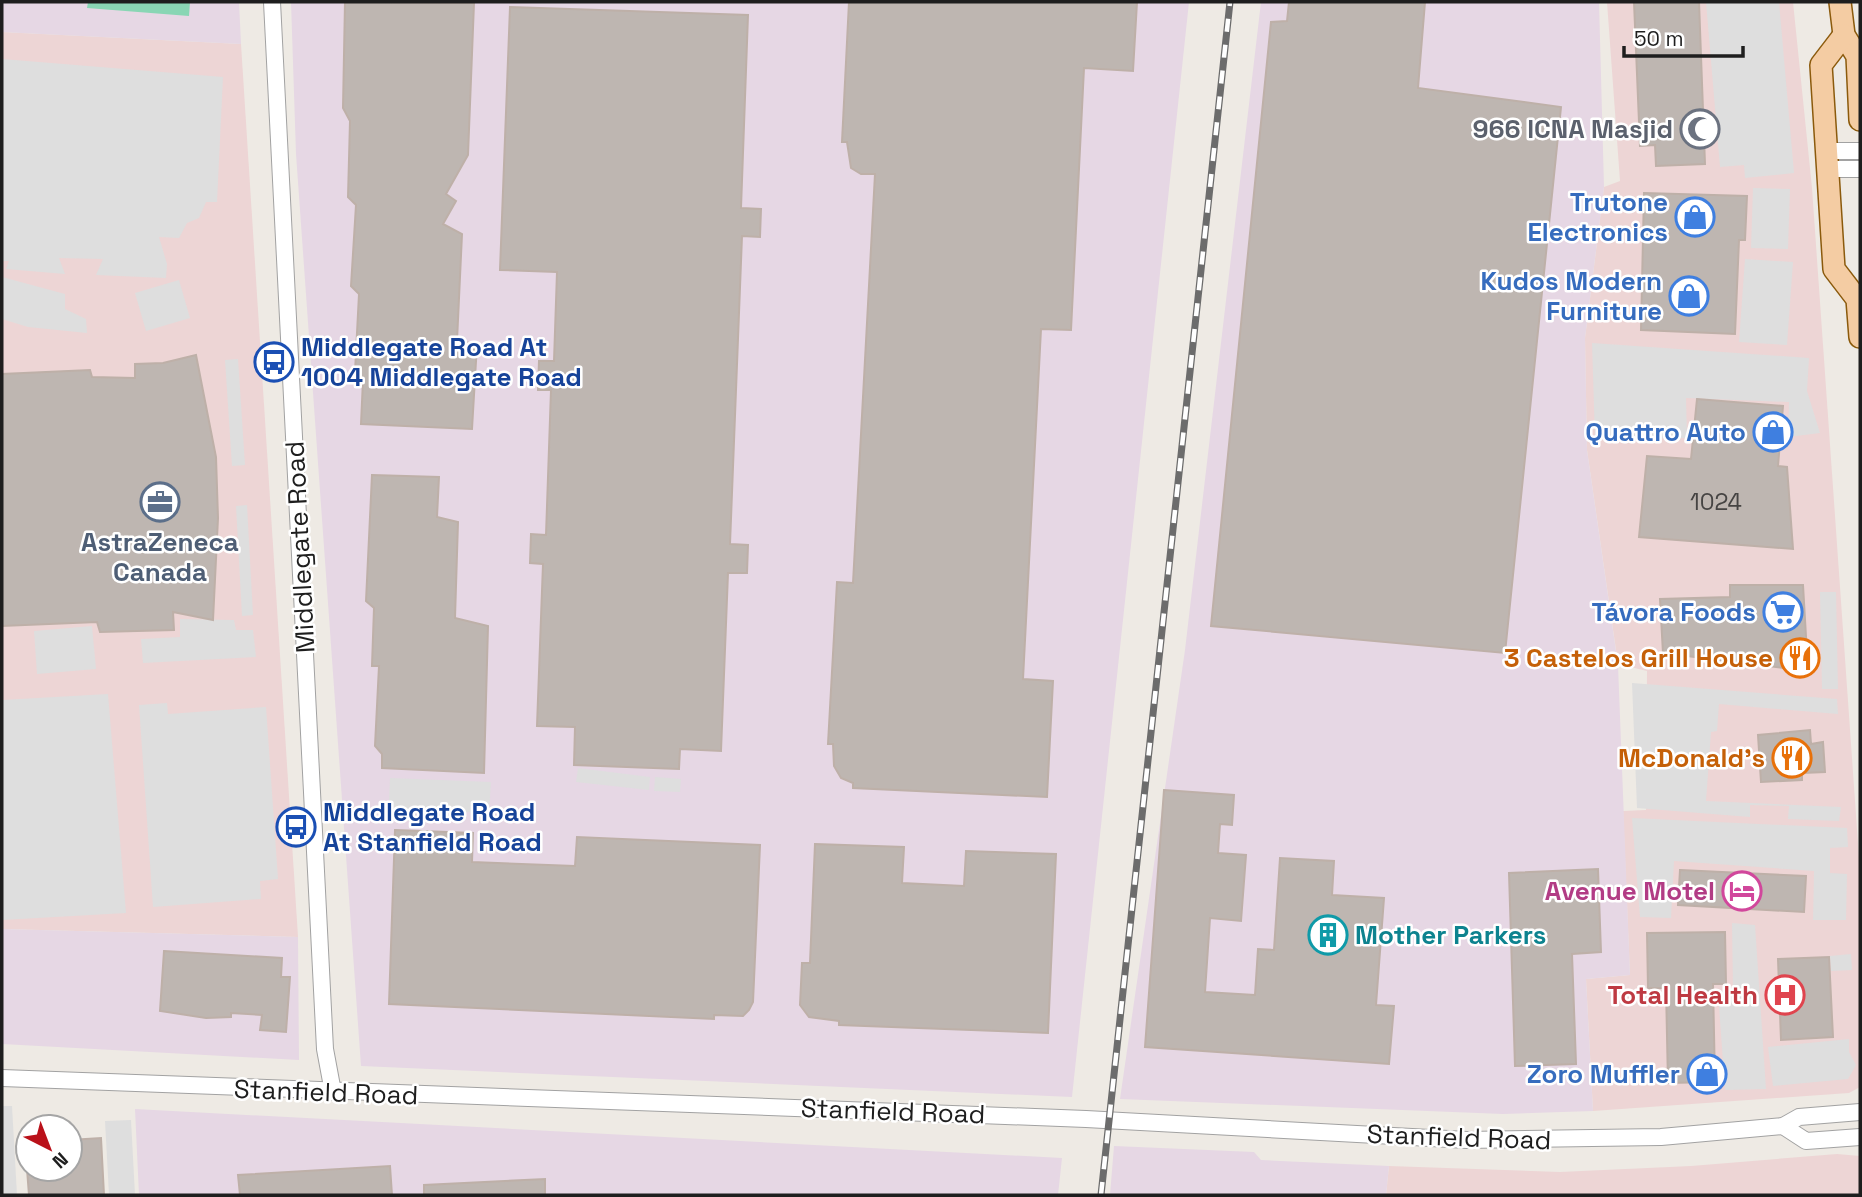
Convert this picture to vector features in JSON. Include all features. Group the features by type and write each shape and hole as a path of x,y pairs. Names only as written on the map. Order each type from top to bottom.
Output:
{"main road":[{"path":"1840,2 1844,35 1857,56 1860,120"},
{"path":"1844,35 1821,65 1834,269 1858,295 1860,337"}],"street":[{"name":"Middlegate Road","path":"272,2 326,1049 333,1093"},
{"path":"1827,160 1860,151"},
{"path":"1827,160 1860,169"},
{"name":"Stanfield Road","path":"2,1078 333,1093 802,1107 1330,1130 1356,1135 1467,1140 1661,1137 1783,1126 1799,1117 1860,1112"},
{"path":"1783,1126 1807,1141 1860,1137"}],"shaded area":[{"path":"2,2 239,2 241,44 2,32"},
{"path":"291,2 1189,2 1072,1097 361,1066 296,154"},
{"path":"1261,2 1599,2 1604,187 1585,338 1587,450 1618,665 1630,975 1586,979 1593,1111 1503,1114 1120,1099 1185,650"},
{"path":"1607,2 1793,2 1812,188 1860,872 1860,1087 1849,1093 1593,1111 1586,979 1630,975 1623,811 1646,810 1647,671 1618,664 1587,450 1585,338 1604,187 1620,181"},
{"path":"1706,2 1779,2 1794,173 1745,178 1744,165 1720,167"},
{"path":"2,32 241,44 298,937 2,929"},
{"path":"2,59 223,77 217,202 206,202 199,218 187,223 179,238 159,237 167,264 166,278 96,275 103,259 59,258 65,274 6,269 9,261 2,261"},
{"path":"1753,188 1790,189 1788,249 1751,248"},
{"path":"1745,259 1793,262 1787,345 1739,342"},
{"path":"2,277 65,294 65,309 86,319 87,333 28,327 2,319"},
{"path":"179,280 190,318 146,331 135,293"},
{"path":"1592,343 1809,358 1807,391 1820,433 1788,437 1789,402 1686,398 1687,438 1595,439"},
{"path":"238,359 245,465 232,466 225,360"},
{"path":"247,505 253,615 242,616 236,506"},
{"path":"1820,592 1836,592 1838,689 1822,689"},
{"path":"180,619 234,620 236,630 253,630 256,657 143,663 141,639 180,637"},
{"path":"92,626 96,669 37,674 34,631"},
{"path":"1632,683 1837,699 1838,714 1719,704 1717,731 1711,732 1706,801 1841,807 1839,821 1788,819 1789,806 1750,805 1750,817 1637,808"},
{"path":"108,694 126,913 2,920 2,700"},
{"path":"167,703 168,714 266,707 278,879 260,881 261,899 153,907 139,705"},
{"path":"578,768 650,777 649,790 576,782"},
{"path":"655,777 681,779 680,792 654,791"},
{"path":"390,778 491,782 489,813 416,810 415,821 388,820"},
{"path":"1632,818 1847,828 1848,847 1830,848 1830,873 1847,874 1846,920 1813,920 1814,871 1674,861 1671,918 1640,917"},
{"path":"1732,923 1755,925 1766,1089 1725,1090 1718,992 1733,989"},
{"path":"2,929 298,937 299,1060 2,1044"},
{"path":"1851,954 1852,970 1831,971 1830,956"},
{"path":"1849,1039 1849,1052 1856,1065 1848,1079 1773,1086 1768,1047"},
{"path":"2,1106 12,1106 14,1183 16,1183 17,1195 2,1195"},
{"path":"135,1109 1062,1158 1058,1195 139,1195"},
{"path":"131,1120 135,1195 109,1195 105,1121"},
{"path":"1114,1146 1254,1152 1261,1160 1389,1166 1386,1195 1110,1195"},
{"path":"1837,1154 1860,1156 1860,1195 1386,1195 1389,1166 1560,1172 1691,1166"}],"green space":[{"path":"88,2 190,2 189,16 87,8"}],"building":[{"path":"345,2 474,3 468,155 446,194 456,201 443,224 462,234 457,341 477,344 472,429 361,424 363,380 355,372 359,294 351,286 356,205 348,197 350,121 343,108"},
{"path":"849,2 1137,2 1133,71 1084,68 1071,330 1041,329 1023,679 1053,681 1047,797 853,788 853,783 841,778 834,766 833,744 828,744 837,582 853,583 875,174 861,174 851,168 847,142 842,142"},
{"path":"1289,2 1425,2 1418,88 1561,107 1505,653 1211,626 1271,22 1287,21"},
{"path":"1634,2 1699,2 1705,164 1656,166 1655,145 1640,146"},
{"path":"510,7 748,15 741,208 761,209 760,237 742,236 730,544 748,545 747,573 728,573 721,751 680,749 679,769 574,765 575,727 537,726 543,564 530,563 531,534 546,535 551,390 538,390 539,361 554,361 557,272 500,270"},
{"path":"1644,193 1747,196 1745,240 1739,240 1735,334 1641,330"},
{"path":"196,355 216,457 218,518 213,620 173,612 174,630 100,632 97,622 2,626 2,374 90,370 92,377 135,378 135,364 163,363"},
{"path":"1697,399 1783,406 1778,466 1787,467 1793,549 1639,537 1647,456 1691,459"},
{"path":"372,475 439,477 437,517 458,522 455,618 488,626 484,773 382,768 382,754 375,746 379,666 372,666 374,608 366,601"},
{"path":"1730,585 1803,585 1808,671 1663,653 1660,599 1730,597"},
{"name":"McDonald's","path":"1810,730 1811,744 1823,742 1825,772 1802,773 1802,780 1761,782 1758,735"},
{"name":"Mother Parkers","path":"1164,790 1234,795 1232,825 1220,824 1218,853 1246,855 1241,921 1210,918 1205,992 1255,995 1258,949 1274,950 1280,858 1334,861 1332,895 1384,898 1376,1005 1394,1006 1389,1064 1145,1047"},
{"path":"395,830 473,833 472,862 575,866 577,837 760,845 753,1002 743,1016 714,1015 714,1019 389,1004"},
{"path":"815,844 904,847 902,883 964,886 966,851 1056,854 1048,1033 839,1025 839,1021 809,1017 800,1005 802,963 810,963"},
{"path":"1598,869 1601,952 1572,954 1576,1064 1515,1066 1509,873"},
{"name":"Avenue Motel","path":"1680,870 1806,876 1804,912 1678,905"},
{"path":"1725,932 1726,984 1713,984 1715,1082 1668,1083 1666,988 1648,988 1647,933"},
{"path":"164,951 282,958 281,977 290,977 286,1032 260,1030 262,1015 231,1013 231,1017 206,1018 160,1011"},
{"path":"1829,957 1833,1037 1781,1040 1778,959"},
{"path":"101,1138 104,1195 29,1195 28,1183 84,1183 84,1139"},
{"path":"390,1166 392,1195 240,1195 238,1175"},
{"path":"545,1179 545,1195 424,1195 424,1185"}],"railway":[{"path":"1101,1195 1230,2"}],"place":[{"name":"966 ICNA Masjid","path":"1700,129"},
{"name":"Trutone Electronics","path":"1695,217"},
{"name":"Kudos Modern Furniture","path":"1689,296"},
{"name":"Middlegate Road At 1004 Middlegate Road","path":"274,362"},
{"name":"Quattro Auto","path":"1773,432"},
{"name":"AstraZeneca Canada","path":"160,502"},
{"name":"Távora Foods","path":"1783,612"},
{"name":"3 Castelos Grill House","path":"1800,658"},
{"name":"McDonald's","path":"1792,758"},
{"name":"Middlegate Road At Stanfield Road","path":"296,827"},
{"name":"Avenue Motel","path":"1742,891"},
{"name":"Mother Parkers","path":"1328,935"},
{"name":"Total Health","path":"1785,995"},
{"name":"Zoro Muffler","path":"1707,1074"}]}
